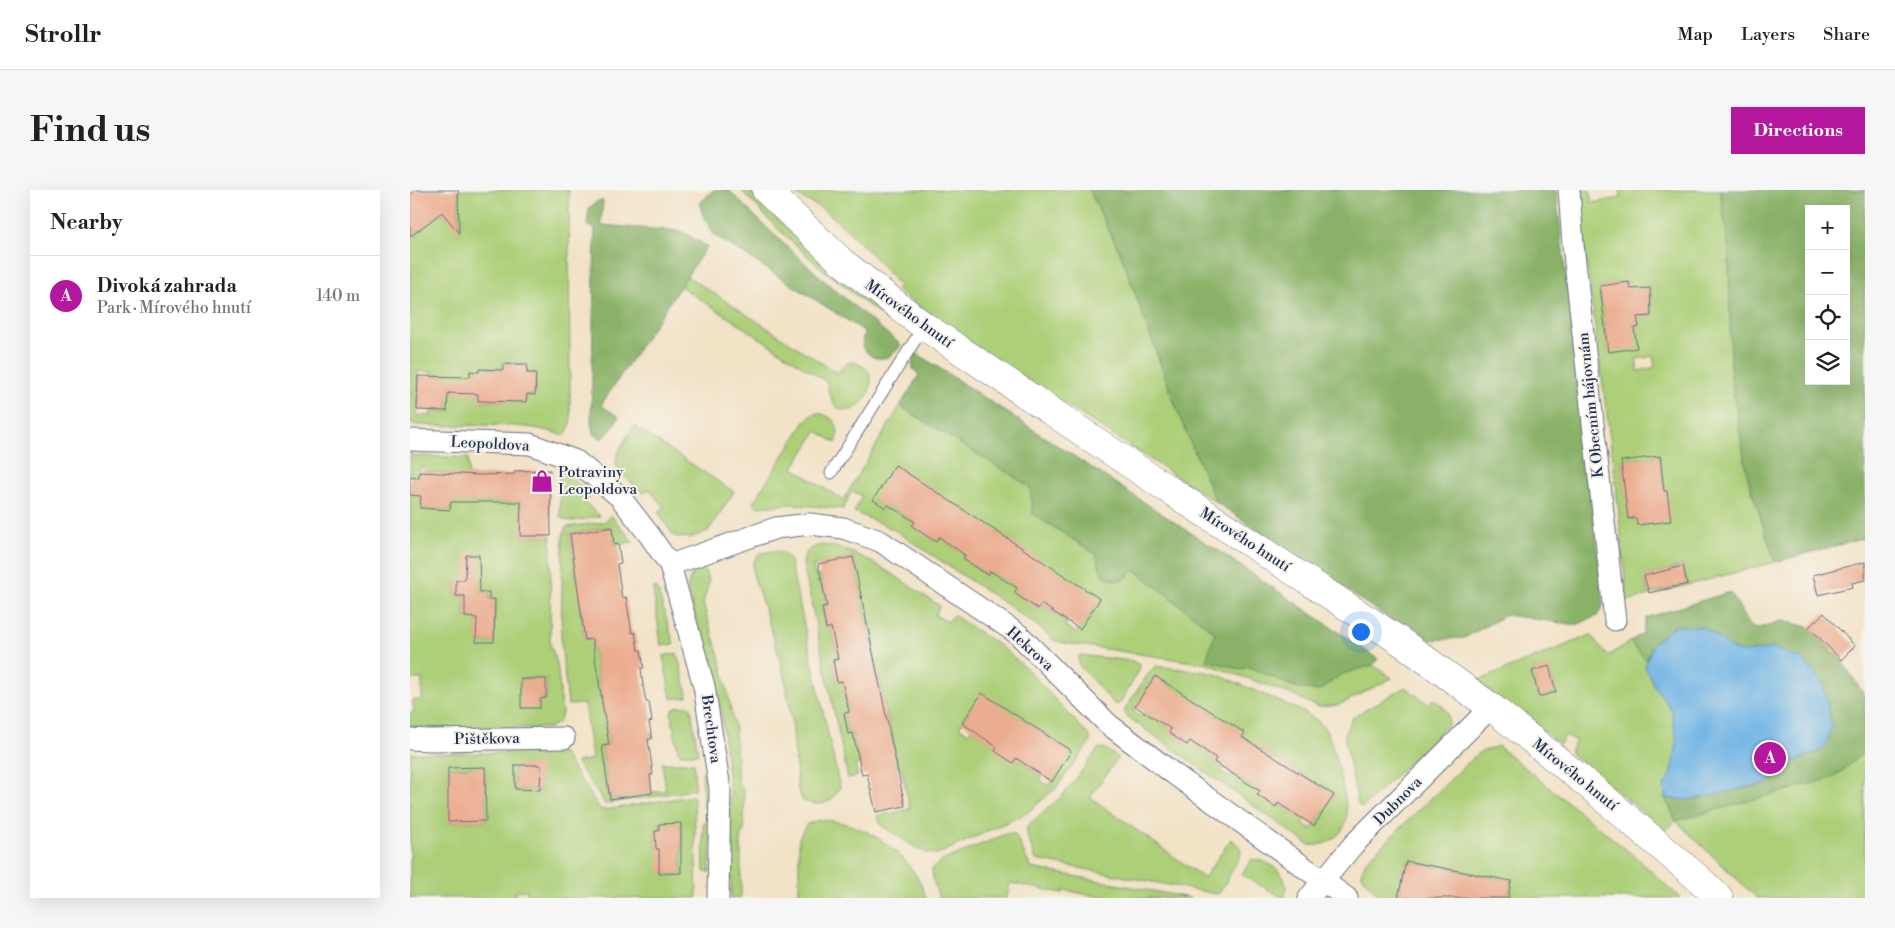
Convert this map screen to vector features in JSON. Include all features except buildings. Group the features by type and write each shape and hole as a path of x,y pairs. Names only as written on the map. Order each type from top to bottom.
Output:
{"main road":[{"name":"Mírového hnutí","path":"766,190 842,262 924,326 1096,442 1400,641 1491,707 1591,787 1719,898"}],"street":[{"name":"K Obecním hájovnám","path":"1569,190 1573,245 1615,620"},
{"name":"Leopoldova","path":"410,440 530,444 576,460 620,497 670,565"},
{"name":"Hekrova","path":"670,565 776,528 810,524 843,528 880,541 1018,634 1108,724 1174,774 1347,898"},
{"name":"Brechtova","path":"670,565 704,686 720,789 718,898"},
{"name":"Dubnova","path":"1308,898 1322,879 1362,835 1491,707"},
{"name":"Pištěkova","path":"410,739 564,738"}],"lane":[{"path":"831,473 924,326"}],"green space":[{"path":"458,190 569,190 571,419 570,426 564,436 545,430 507,425 410,424 410,237 442,212 459,232","holes":["503,364 527,364 527,373 536,373 535,395 527,394 526,402 479,401 471,371 503,370","418,371 432,372 432,376 448,377 447,411 431,411 431,416 417,415"]},
{"path":"713,190 729,190 813,270 901,345 897,350 887,357 876,358 871,356 862,346 864,331 714,235 702,213 700,203"},
{"path":"741,190 749,190 790,232 896,320 893,325 814,262 776,227"},
{"path":"792,190 1089,190 1122,257 1179,415 1216,502 974,345 896,290 899,285 856,239 828,213"},
{"path":"1089,190 1556,190 1598,554 1603,606 1597,616 1576,625 1506,615 1464,638 1430,640 1421,634 1416,637 1216,502 1179,415 1122,257"},
{"path":"1577,190 1590,190 1592,203 1621,198 1620,190 1720,190 1729,251 1731,376 1748,478 1775,562 1627,601 1616,484","holes":["1629,282 1633,318 1637,318 1639,327 1633,328 1608,352 1600,286","1650,288 1651,316 1643,317","1653,356 1655,367 1638,371 1636,359","1660,456 1664,491 1667,491 1636,518 1629,519 1621,461","1683,566 1687,584 1648,593 1645,576"]},
{"path":"1720,190 1865,190 1865,538 1775,562 1748,478 1731,376 1729,251"},
{"path":"598,201 603,201 601,225 681,231 707,246 601,405 619,417 610,431 601,439 593,433 591,423 595,228 587,226 589,208"},
{"path":"687,276 837,373 844,365 852,362 859,364 869,372 871,383 868,395 851,410 841,409 832,401 827,382 680,286"},
{"path":"916,353 1220,552 1378,659 1373,665 1392,678 1339,705 1318,707 1293,695 1208,664 1053,640 1043,630 1016,611 893,529 854,512 862,496 852,491 843,509 789,504 759,507 753,503 806,420 815,413 831,418 837,426 838,437 836,443 817,431 793,468 843,500 919,375 913,365","holes":["873,500 997,532 1099,600 1077,633 1065,626 1067,621 1041,604 1038,608 1014,593 1017,588 990,571 987,575 963,559 965,555 939,537 936,541 912,526 915,522 888,505 886,508"]},
{"path":"916,353 1220,552 1378,659 1373,665 1342,674 1319,691 1294,687 1250,667 1240,669 1206,660 1215,633 1135,570 1120,580 1102,575 1096,554 1033,514 1030,487 900,406 919,375 913,369 912,361"},
{"path":"634,426 734,492 708,531 691,538 673,535 658,512 664,507 649,489 643,494 618,469 616,457"},
{"path":"410,455 468,458 470,502 521,502 521,536 551,536 550,644 557,663 562,714 559,722 549,728 410,728 410,713 414,712 413,700 422,700 422,679 410,679 410,495 415,478 410,477","holes":["420,467 425,467 424,472 452,474 450,510 421,508 423,481 421,480","479,580 480,592 489,592 489,599 495,600 494,642 477,642 477,618 465,617 465,596 456,596 456,581","521,679 546,679 546,698 540,699"]},
{"path":"560,472 592,495 584,502 600,516 573,521 560,516"},
{"path":"611,515 633,542 614,545 611,527 570,534 585,640 592,639 609,745 602,746 610,799 666,790 662,763 694,763 695,787 693,790 605,804 576,762 592,759 584,704 568,705 561,643 563,536 566,527 604,522"},
{"path":"821,545 851,552 883,568 940,606 935,615 948,622 953,615 1000,646 1027,669 1090,737 1090,742 1056,788 1027,813 938,854 927,853 916,848 881,825 877,816 910,809 901,767 898,767 853,557 813,566 815,576 820,575 827,606 822,608 826,628 831,627 838,659 833,660 837,682 842,681 849,712 844,713 848,734 853,733 860,764 855,765 858,776 848,778 803,564 806,553 810,549","holes":["982,694 1071,751 1049,786 1040,780 1042,776 971,729 968,733 959,727"]},
{"path":"772,551 783,553 790,561 840,788 829,801 821,804 803,801 798,791 792,721 784,675 753,574 753,562 760,553"},
{"path":"700,566 705,570 709,582 703,603 722,666 735,730 738,784 744,791 744,832 741,832 741,898 731,898 730,793 721,711 688,591 691,577"},
{"path":"654,587 657,588 674,644 661,645"},
{"path":"1730,592 1751,627 1756,629 1782,621 1808,627 1841,660 1865,696 1865,898 1757,898 1676,821 1666,831 1569,752 1576,741 1566,735 1560,744 1477,681 1591,635 1608,656 1643,633 1646,618","holes":["1549,667 1556,692 1539,697 1532,671"]},
{"path":"1730,592 1751,627 1756,629 1782,621 1808,627 1841,660 1865,696 1865,751 1832,778 1676,821 1665,798 1689,800 1769,783 1793,762 1824,749 1825,698 1822,682 1774,648 1747,652 1734,650 1703,627 1675,626 1653,643 1646,660 1630,642 1643,633 1646,618"},
{"path":"677,653 688,697 671,699 663,656"},
{"path":"1080,655 1132,661 1140,665 1139,671 1120,703 1114,704 1079,665 1078,659"},
{"path":"1155,666 1219,675 1297,709 1316,720 1322,725 1328,735 1342,785 1347,815 1343,828 1328,842 1309,845 1125,715 1125,709","holes":["1155,676 1244,733 1242,737 1334,795 1312,829 1302,824 1305,820 1278,803 1276,807 1257,795 1260,791 1233,774 1230,778 1221,772 1223,768 1214,762 1216,758 1190,741 1187,745 1169,733 1171,729 1145,712 1142,716 1133,710"]},
{"path":"1405,687 1428,704 1433,699 1443,707 1447,712 1448,725 1362,808 1358,804 1345,741 1345,732 1353,717"},
{"path":"689,706 691,708 698,754 680,754 671,712 676,707"},
{"path":"1498,746 1638,859 1680,898 1508,898 1511,881 1406,861 1398,898 1386,898 1375,891 1361,873 1366,861 1478,753"},
{"path":"1099,748 1106,749 1118,758 1090,797 1204,878 1231,839 1239,846 1241,850 1240,856 1220,892 1217,894 1036,860 1027,835 1027,826 1061,797"},
{"path":"556,751 563,753 600,809 605,810 694,797 697,898 527,898 527,890 516,891 516,898 410,898 410,753","holes":["515,766 540,766 540,790 515,789","485,767 486,821 449,822 448,768","659,824 681,824 681,873 660,873 664,849 656,849 655,831 659,831"]},
{"path":"702,773 707,773 709,780 710,811 707,812 703,806"},
{"path":"819,820 853,826 885,843 899,854 911,868 920,882 926,898 799,898 799,837 807,824"},
{"path":"703,823 711,823 710,872 704,872"},
{"path":"1008,833 1015,834 1031,868 1190,898 1107,898 1064,890 1063,893 1010,883 1007,898 939,898 933,880 932,868 944,860"},
{"path":"1252,859 1267,863 1279,871 1285,883 1284,898 1241,875"}],"water":[{"path":"1675,626 1703,627 1734,650 1747,652 1774,648 1803,660 1822,682 1832,726 1824,749 1793,762 1769,783 1689,800 1665,798 1664,785 1672,773 1677,742 1671,709 1653,684 1645,666 1653,643"}],"place":[{"name":"Potraviny Leopoldova","path":"542,481"},
{"name":"Divoká zahrada","path":"1770,758"}]}
